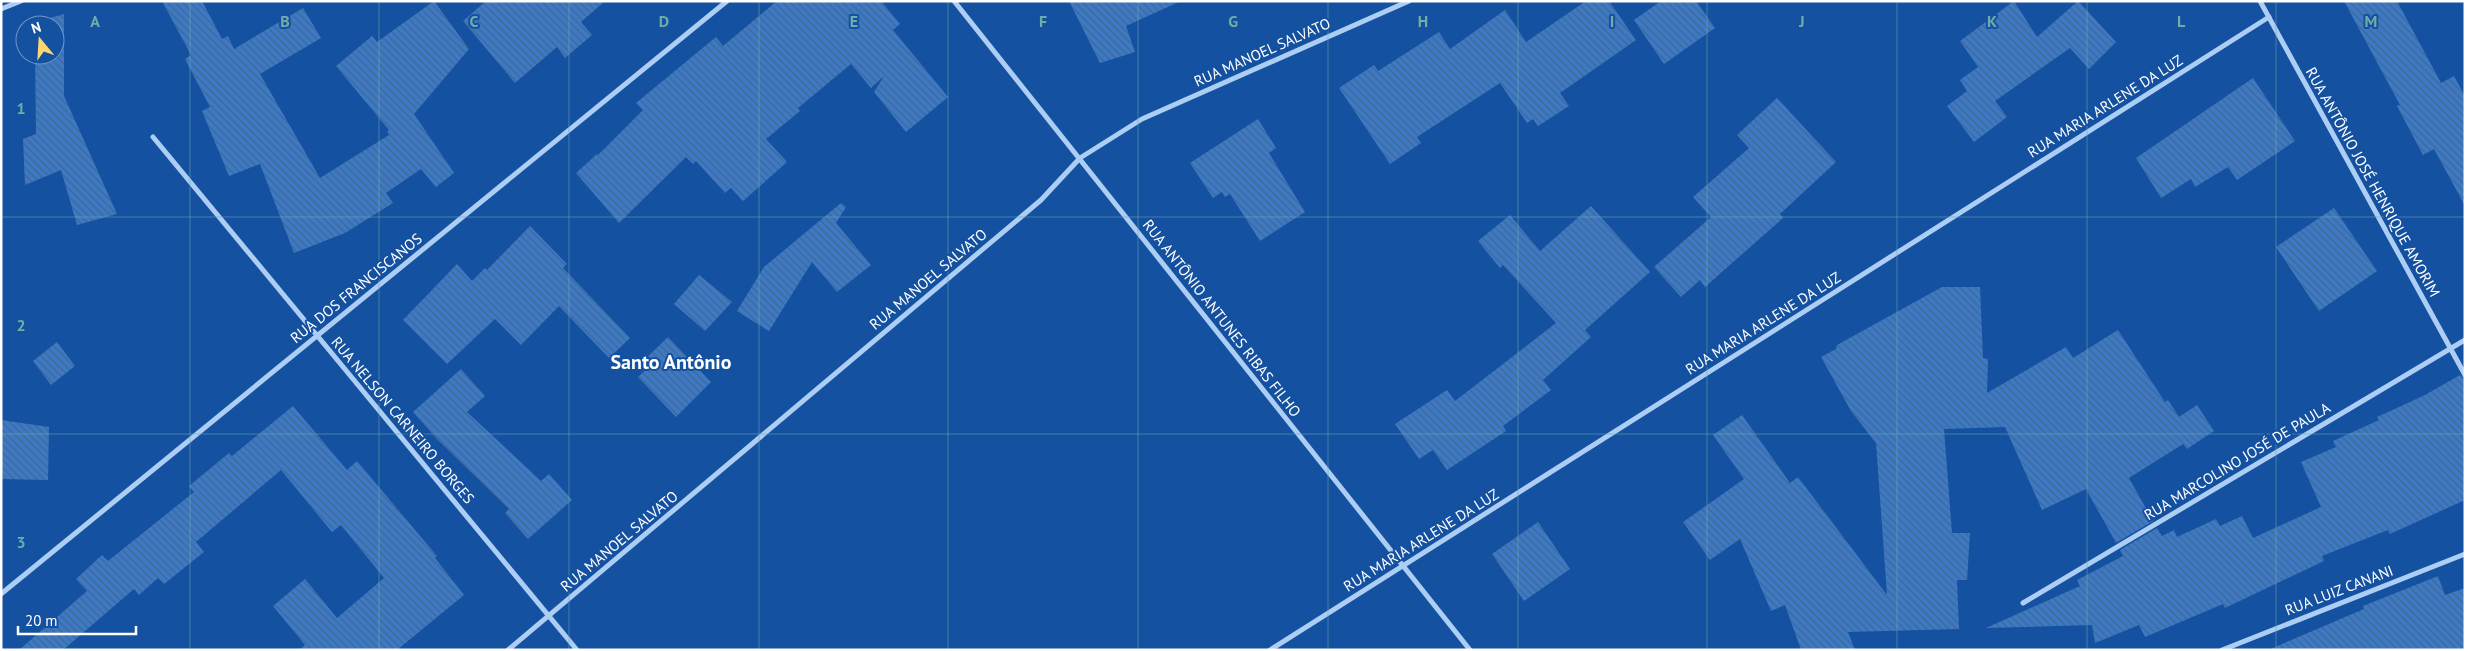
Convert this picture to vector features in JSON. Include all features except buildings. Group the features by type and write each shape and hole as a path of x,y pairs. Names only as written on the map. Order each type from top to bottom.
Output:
{"street":[{"path":"1,9 21,1"},
{"name":"RUA DOS FRANCISCANOS","path":"1,594 727,1"},
{"name":"RUA ANTÔNIO ANTUNES RIBAS FILHO","path":"954,1 1470,650"},
{"name":"RUA MANOEL SALVATO","path":"508,650 1040,200 1080,158 1142,119 1408,1"},
{"name":"RUA ANTÔNIO JOSÉ HENRIQUE AMORIM","path":"2260,1 2465,375"},
{"name":"RUA MARIA ARLENE DA LUZ","path":"1270,650 2268,16"},
{"name":"RUA NELSON CARNEIRO BORGES","path":"153,137 577,650"},
{"name":"RUA MARCOLINO JOSÉ DE PAULA","path":"2023,603 2465,340"},
{"name":"RUA LUIZ CANANI","path":"2222,650 2465,554"}],"district":[{"name":"Santo Antônio","path":"671,362"}]}
